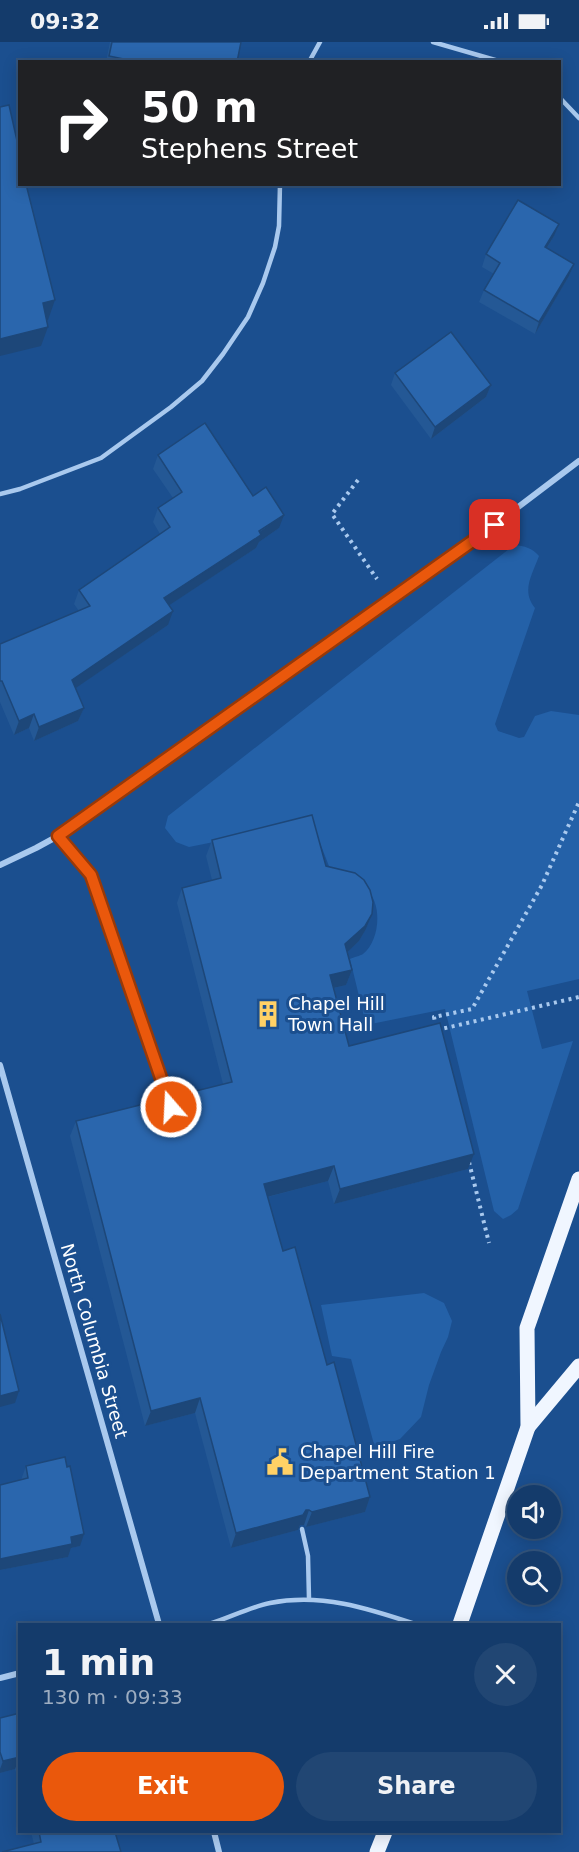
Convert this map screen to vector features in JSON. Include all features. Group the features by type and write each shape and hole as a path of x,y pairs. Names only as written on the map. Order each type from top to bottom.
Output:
{"main road":[{"path":"460,1623 528,1427 527,1328 579,1179"},
{"path":"528,1427 579,1366"},
{"path":"377,1852 385,1833"}],"street":[{"path":"0,864 58,836 476,540 579,461"},
{"name":"North Columbia Street","path":"0,1065 159,1623"},
{"path":"0,1678 18,1674"},
{"path":"214,1833 219,1852"}],"lane":[{"path":"310,60 320,42"},
{"path":"434,42 495,60"},
{"path":"561,99 579,118"},
{"path":"0,494 20,489 101,458 171,407 202,381 248,317 263,283 275,247 279,226 280,186"},
{"path":"58,836 91,875 171,1107"},
{"path":"302,1528 308,1556 309,1599"},
{"path":"212,1623 269,1603 309,1599 346,1603 412,1623"}],"path":[{"path":"358,480 332,514 370,570"},
{"path":"439,1041 434,1017 472,1009 542,885 579,802"},
{"path":"436,1030 579,997"},
{"path":"469,1161 489,1243"}],"shaded area":[{"path":"514,545 528,548 539,556 528,589 535,608 495,724 498,731 519,738 524,737 535,716 551,711 579,715 579,979 527,991 542,1049 573,1041 518,1209 503,1219 494,1211 445,1009 366,1025 350,959 363,954 373,940 377,922 375,903 366,889 332,874 312,822 189,847 176,842 165,828 168,816"},
{"path":"424,1293 444,1303 452,1321 448,1337 429,1385 421,1417 400,1439 375,1448 351,1359 332,1356 321,1305"}],"building":[{"path":"112,42 241,42 237,60 129,60 109,56"},
{"path":"9,105 18,145 18,186 26,186 55,300 43,303 48,327 0,339 0,107"},
{"path":"518,200 559,224 545,247 574,264 539,322 484,290 500,263 486,254"},
{"path":"451,332 491,385 435,427 395,373"},
{"path":"205,423 253,496 266,487 284,515 259,531 261,535 164,598 173,611 72,680 84,708 39,727 34,714 19,721 2,681 0,681 0,644 90,606 79,590 170,527 158,508 182,492 158,455"},
{"path":"312,815 326,866 355,873 364,880 373,902 372,914 365,926 345,944 352,970 330,975 349,1046 440,1023 474,1154 340,1189 334,1166 264,1184 283,1251 295,1247 327,1365 334,1362 370,1497 312,1512 306,1510 303,1515 236,1533 200,1398 151,1411 76,1121 232,1082 182,888 221,878 212,840"},
{"path":"0,1314 19,1391 0,1396"},
{"path":"65,1457 67,1467 70,1466 84,1534 71,1537 72,1544 0,1559 0,1485 28,1478 26,1466"},
{"path":"18,1714 18,1757 3,1761 0,1752 0,1718"},
{"path":"39,1833 115,1833 121,1852 2,1852 41,1842"}],"place":[{"name":"Chapel Hill Town Hall","path":"268,1014"},
{"name":"Chapel Hill Fire Department Station 1","path":"280,1462"}],"route":[{"path":"171,1107 91,875 58,836 495,525"}]}
